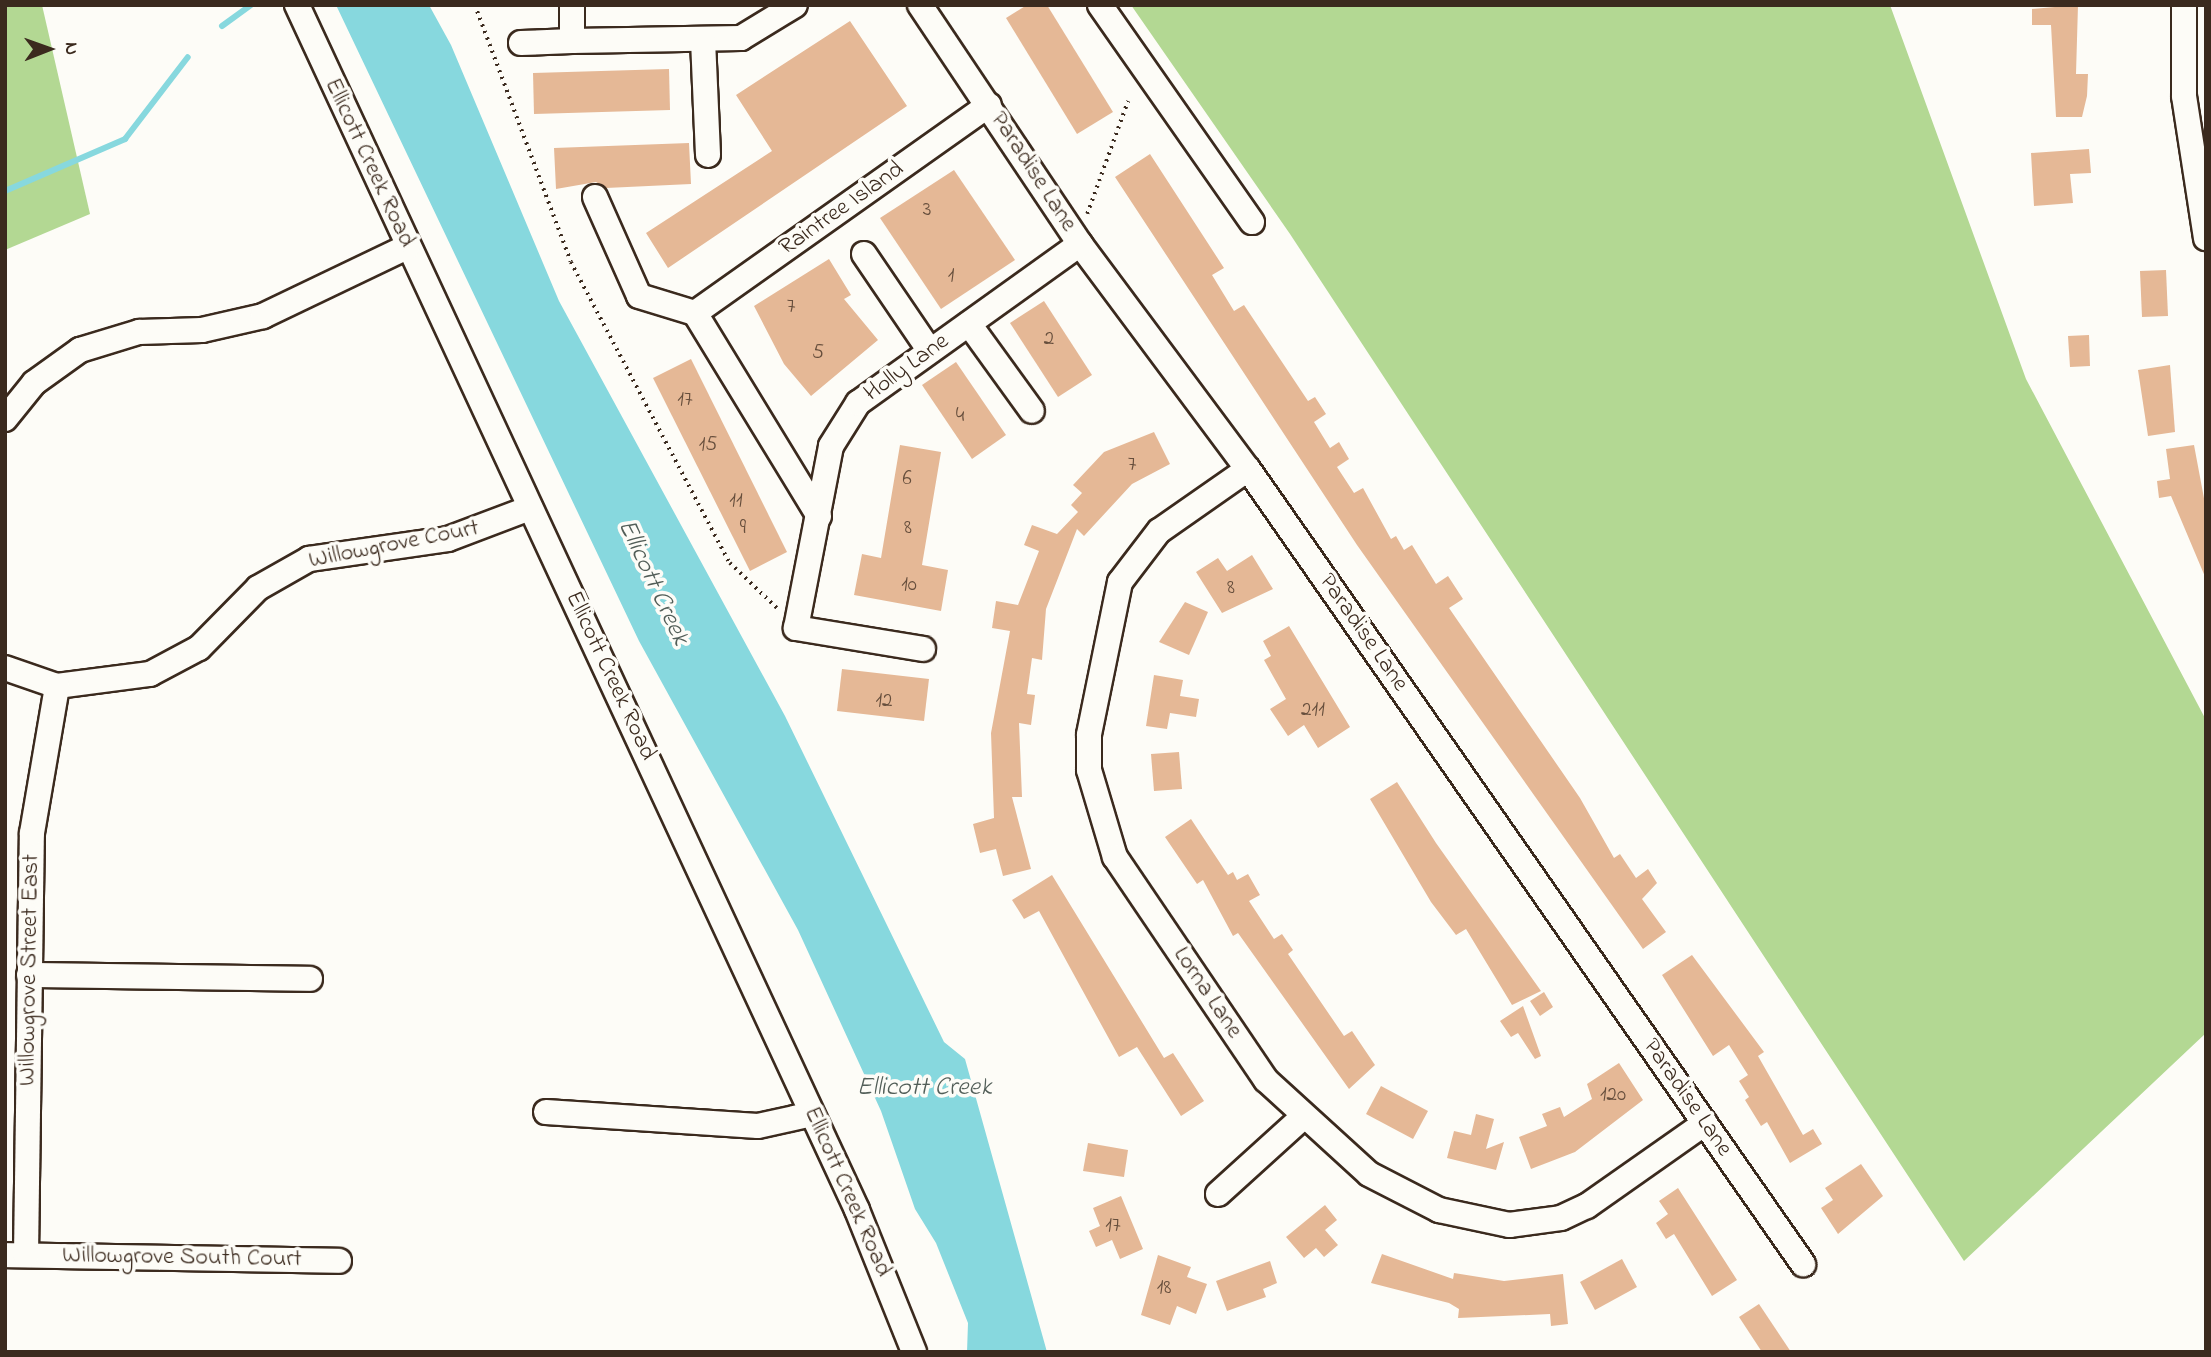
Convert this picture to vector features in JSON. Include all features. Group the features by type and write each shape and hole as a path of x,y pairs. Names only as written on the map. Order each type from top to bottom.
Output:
{"street":[{"name":"Ellicott Creek Road","path":"297,5 407,247 813,1114 914,1352"},
{"path":"572,5 572,41"},
{"path":"522,43 741,38 795,5"},
{"name":"Paradise Lane","path":"920,5 1080,244 1248,469 1803,1264"},
{"path":"1100,5 1252,222"},
{"path":"2183,5 2184,96 2206,238"},
{"path":"703,40 708,155"},
{"name":"Raintree Island","path":"695,313 989,105"},
{"path":"595,197 639,296 695,313 819,516"},
{"name":"Holly Lane","path":"796,628 831,446 858,402 1080,244"},
{"path":"5,418 34,383 80,350 139,332 202,330 263,316 407,247"},
{"path":"864,254 930,351"},
{"path":"969,324 1032,411"},
{"name":"Lorna Lane","path":"1248,469 1158,531 1120,582 1089,734 1089,770 1115,857 1266,1080 1334,1148 1406,1196 1509,1225 1561,1218 1587,1206 1705,1124"},
{"name":"Willowgrove Court","path":"5,668 57,686 123,682 175,663 199,648 258,588 309,559 448,539 530,508"},
{"path":"796,628 923,649"},
{"name":"Willowgrove Street East","path":"15,1255 29,975 32,833 57,686"},
{"path":"29,975 310,979"},
{"path":"546,1112 758,1126 813,1114"},
{"path":"1218,1194 1303,1117"},
{"name":"Willowgrove South Court","path":"15,1255 339,1261"}],"path":[{"path":"475,5 571,262 730,563 796,628"},
{"path":"1080,244 1128,101"}],"green space":[{"path":"5,5 42,5 90,214 5,250"},
{"path":"1131,5 1890,5 2026,379 2206,720 2206,1033 1964,1261 1290,234"}],"water":[{"name":"Ellicott Creek","path":"336,5 429,5 451,45 559,301 785,716 944,1042 965,1059 1047,1352 967,1352 968,1323 936,1243 915,1209 881,1111 798,930 639,641"}],"building":[{"path":"1027,5 1047,5 1113,112 1077,134 1006,18"},
{"path":"2078,5 2076,74 2088,74 2087,96 2082,117 2056,117 2051,25 2032,25 2032,9"},
{"path":"850,21 907,106 668,268 646,233 772,151 736,95"},
{"path":"669,69 670,110 534,114 533,73"},
{"path":"689,143 691,184 606,188 596,182 556,189 554,148"},
{"path":"2089,149 2091,173 2070,174 2073,203 2034,206 2031,153"},
{"path":"1150,154 1224,268 1212,275 1234,311 1244,305 1308,401 1315,397 1326,414 1314,422 1330,448 1339,442 1349,459 1337,467 1354,493 1363,488 1391,539 1396,536 1404,550 1412,545 1436,584 1448,576 1463,599 1449,608 1580,798 1614,858 1620,854 1636,878 1648,869 1657,883 1642,899 1666,932 1643,949 1357,545 1115,177"},
{"path":"954,170 1015,260 941,309 880,218"},
{"path":"829,259 851,295 844,299 878,340 811,396 784,364 754,306"},
{"path":"2166,270 2168,316 2142,317 2140,271"},
{"path":"1044,301 1092,375 1058,397 1010,323"},
{"path":"2089,335 2090,366 2070,367 2068,336"},
{"path":"691,359 787,552 750,571 653,378"},
{"path":"956,362 1006,435 972,459 922,385"},
{"path":"2170,365 2175,432 2148,436 2138,370"},
{"path":"1154,432 1170,464 1132,484 1084,536 1077,529 1046,609 1042,660 1032,658 1027,694 1035,695 1031,725 1019,723 1022,797 1012,797 1031,869 1003,876 996,849 980,853 973,824 994,818 991,733 1010,631 992,628 996,601 1018,605 1039,551 1024,545 1032,525 1057,534 1078,512 1071,505 1082,493 1073,485 1104,452"},
{"path":"900,445 941,452 922,565 948,570 941,611 854,595 862,554 881,558"},
{"path":"2194,445 2206,509 2206,579 2171,496 2159,498 2157,481 2170,479 2166,449"},
{"path":"1252,555 1273,589 1222,613 1196,572 1218,558 1227,571"},
{"path":"1185,602 1208,612 1189,655 1159,642"},
{"path":"1289,626 1350,727 1318,748 1304,725 1288,736 1270,709 1286,699 1264,660 1271,656 1263,641"},
{"path":"842,669 929,679 924,721 837,711"},
{"path":"1154,675 1183,680 1180,696 1199,699 1196,717 1170,713 1167,729 1146,726"},
{"path":"1179,752 1182,789 1154,791 1151,754"},
{"path":"1397,782 1436,843 1541,991 1512,1005 1466,929 1456,935 1431,902 1370,799"},
{"path":"1191,819 1228,875 1233,872 1237,880 1248,874 1260,895 1249,901 1274,939 1282,934 1293,950 1288,954 1344,1036 1352,1031 1375,1065 1349,1089 1238,933 1233,936 1203,880 1197,884 1165,837"},
{"path":"1052,875 1164,1058 1173,1053 1204,1101 1181,1116 1137,1047 1119,1057 1039,911 1024,919 1012,900"},
{"path":"1692,955 1764,1052 1758,1056 1803,1135 1813,1129 1822,1144 1790,1163 1767,1122 1761,1126 1745,1100 1749,1097 1739,1081 1748,1075 1729,1045 1713,1056 1662,975"},
{"path":"1544,992 1553,1007 1540,1016 1530,1001"},
{"path":"1523,1006 1541,1056 1535,1059 1518,1033 1511,1037 1500,1021"},
{"path":"1619,1063 1643,1100 1575,1152 1531,1169 1519,1137 1547,1126 1542,1114 1560,1107 1564,1117 1592,1099 1587,1084"},
{"path":"1381,1086 1428,1111 1413,1139 1366,1114"},
{"path":"1476,1114 1494,1119 1486,1149 1504,1142 1496,1170 1447,1158 1454,1131 1471,1135"},
{"path":"1088,1143 1128,1150 1124,1177 1083,1171"},
{"path":"1861,1164 1883,1196 1838,1234 1821,1208 1833,1200 1825,1188"},
{"path":"1678,1188 1737,1280 1712,1296 1674,1234 1666,1239 1656,1223 1668,1214 1659,1201"},
{"path":"1121,1196 1143,1249 1120,1259 1112,1240 1096,1247 1089,1231 1100,1226 1093,1208"},
{"path":"1325,1205 1337,1220 1325,1230 1338,1245 1324,1257 1316,1248 1304,1258 1286,1237"},
{"path":"1382,1254 1453,1279 1454,1273 1504,1281 1563,1274 1568,1324 1551,1326 1550,1314 1458,1318 1459,1309 1449,1303 1371,1283"},
{"path":"1158,1255 1191,1267 1187,1277 1207,1284 1196,1314 1177,1306 1170,1325 1141,1315"},
{"path":"1622,1259 1637,1287 1595,1310 1580,1282"},
{"path":"1270,1261 1277,1283 1263,1289 1266,1297 1227,1311 1216,1281"},
{"path":"1759,1304 1791,1352 1762,1352 1739,1317"}],"waterway":[{"path":"222,26 251,5"},
{"path":"5,191 125,139 188,57"}]}
